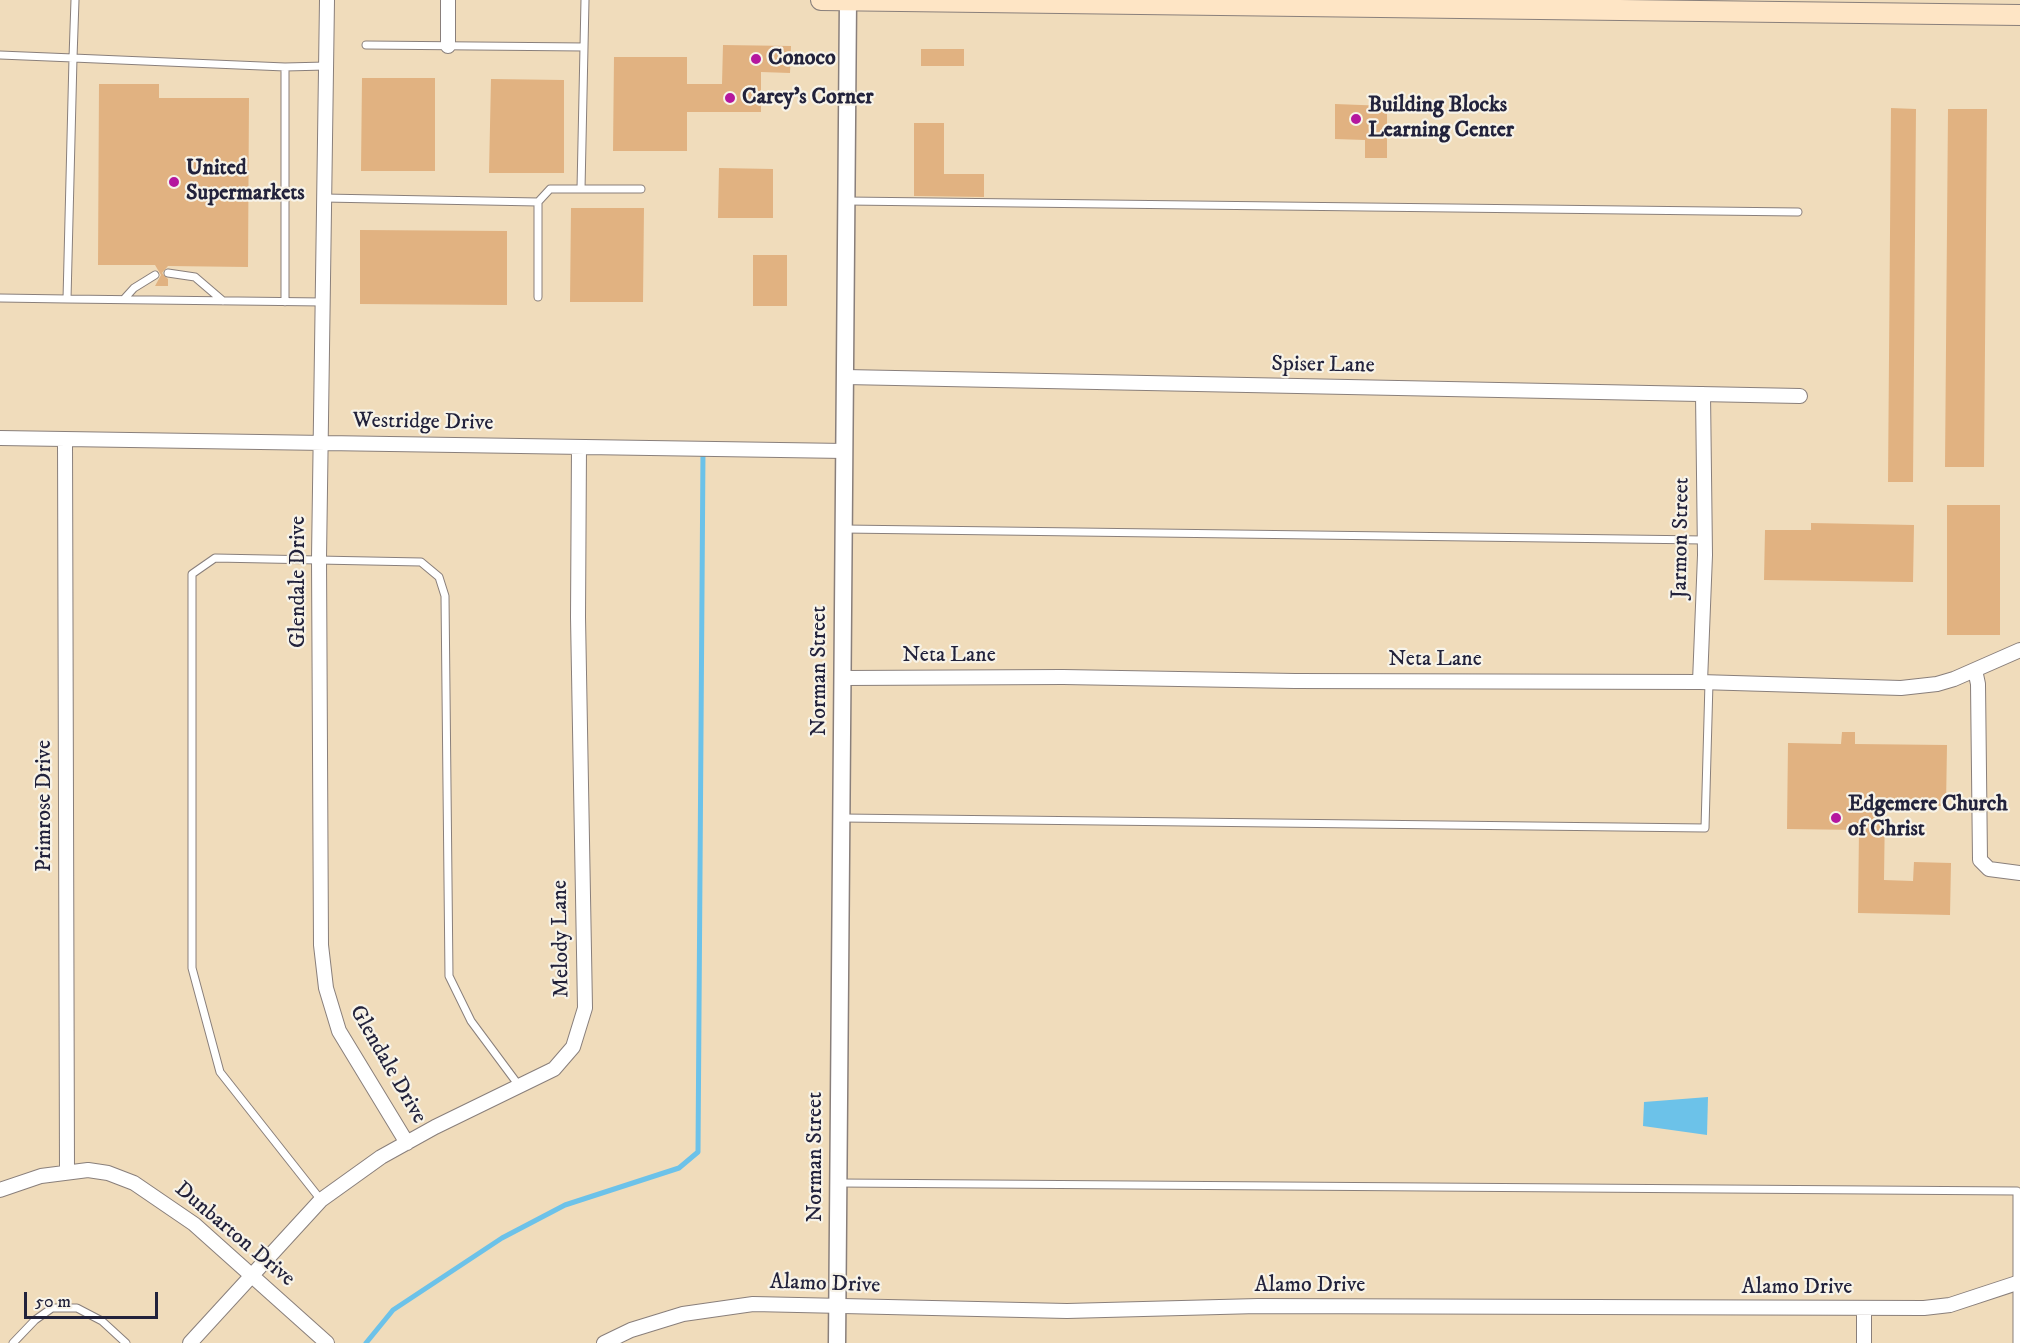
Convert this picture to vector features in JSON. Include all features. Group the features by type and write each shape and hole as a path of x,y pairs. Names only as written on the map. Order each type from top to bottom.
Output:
{"main road":[{"path":"820,0 1988,7 2020,15"}],"street":[{"name":"Glendale Drive","path":"327,0 319,558 323,969 331,1009 339,1031 407,1143"},
{"path":"448,0 448,46"},
{"name":"Norman Street","path":"837,1343 848,0"},
{"name":"Spiser Lane","path":"845,377 1800,396"},
{"name":"Jarmon Street","path":"1703,394 1704,682"},
{"name":"Westridge Drive","path":"0,438 844,451"},
{"name":"Primrose Drive","path":"65,440 67,1172"},
{"name":"Melody Lane","path":"190,1343 321,1200 381,1157 554,1069 573,1047 585,1008 578,617 579,447"},
{"name":"Neta Lane","path":"843,678 1063,677 1307,681 1704,682 1901,688 1937,684 2020,650"},
{"path":"1974,670 1978,684 1980,860 1989,869 2020,873"},
{"name":"Dunbarton Drive","path":"0,1190 41,1176 88,1170 108,1173 134,1183 194,1224 327,1343"},
{"name":"Alamo Drive","path":"604,1343 631,1330 683,1314 717,1307 753,1304 1067,1311 1400,1306 1864,1309 1950,1305 2019,1283"},
{"path":"1864,1309 1864,1343"}],"lane":[{"path":"67,299 75,0"},
{"path":"581,189 585,0"},
{"path":"366,45 584,47"},
{"path":"0,55 285,67 326,66"},
{"path":"285,67 285,302"},
{"path":"538,297 538,202 550,189 641,189"},
{"path":"324,198 538,202"},
{"path":"847,201 1798,212"},
{"path":"168,273 195,277 223,301"},
{"path":"124,299 134,288 155,274"},
{"path":"0,298 323,302"},
{"path":"844,529 1704,540"},
{"path":"321,1200 220,1072 192,969 192,574 215,558 319,558 421,562 439,577 445,596 448,976 471,1021 520,1087"},
{"path":"842,818 1705,828 1704,682"},
{"path":"839,1183 2017,1191 2019,1283 2017,1343"},
{"path":"13,1343 35,1320 52,1308 77,1308 102,1321 126,1343"}],"water":[{"path":"1708,1097 1707,1135 1643,1126 1644,1102"}],"building":[{"path":"723,45 791,46 790,73 761,72 761,112 687,112 687,151 613,151 614,57 687,57 687,84 722,84"},
{"path":"921,49 964,49 964,66 921,66"},
{"path":"362,78 435,78 435,171 361,171"},
{"path":"491,79 564,80 564,173 489,173"},
{"name":"United Supermarkets","path":"99,84 159,84 159,98 249,98 248,267 168,266 162,273 168,279 168,286 155,286 161,275 155,265 98,265"},
{"path":"1335,104 1387,106 1387,158 1365,158 1365,140 1335,139"},
{"path":"1891,108 1916,109 1913,482 1888,482"},
{"path":"1948,109 1987,109 1984,467 1945,467"},
{"path":"914,123 944,123 944,174 984,174 984,197 914,196"},
{"path":"719,168 773,169 773,218 718,218"},
{"path":"571,208 644,208 643,302 570,302"},
{"path":"360,230 507,231 507,305 360,304"},
{"path":"753,255 787,255 787,306 753,306"},
{"path":"1947,505 2000,505 2000,635 1947,635"},
{"path":"1811,523 1914,525 1913,582 1764,580 1765,530 1811,530"},
{"name":"Edgemere Church of Christ","path":"1842,732 1855,732 1855,744 1947,745 1946,806 1885,805 1884,880 1913,881 1914,862 1951,863 1950,915 1858,913 1859,830 1787,829 1788,743 1841,744"}],"waterway":[{"path":"366,1343 393,1310 502,1238 565,1205 679,1168 698,1152 703,451"}],"place":[{"name":"Conoco","path":"756,59"},
{"name":"Carey's Corner","path":"730,98"},
{"name":"Building Blocks Learning Center","path":"1356,119"},
{"name":"United Supermarkets","path":"174,182"},
{"name":"Edgemere Church of Christ","path":"1836,818"}]}
